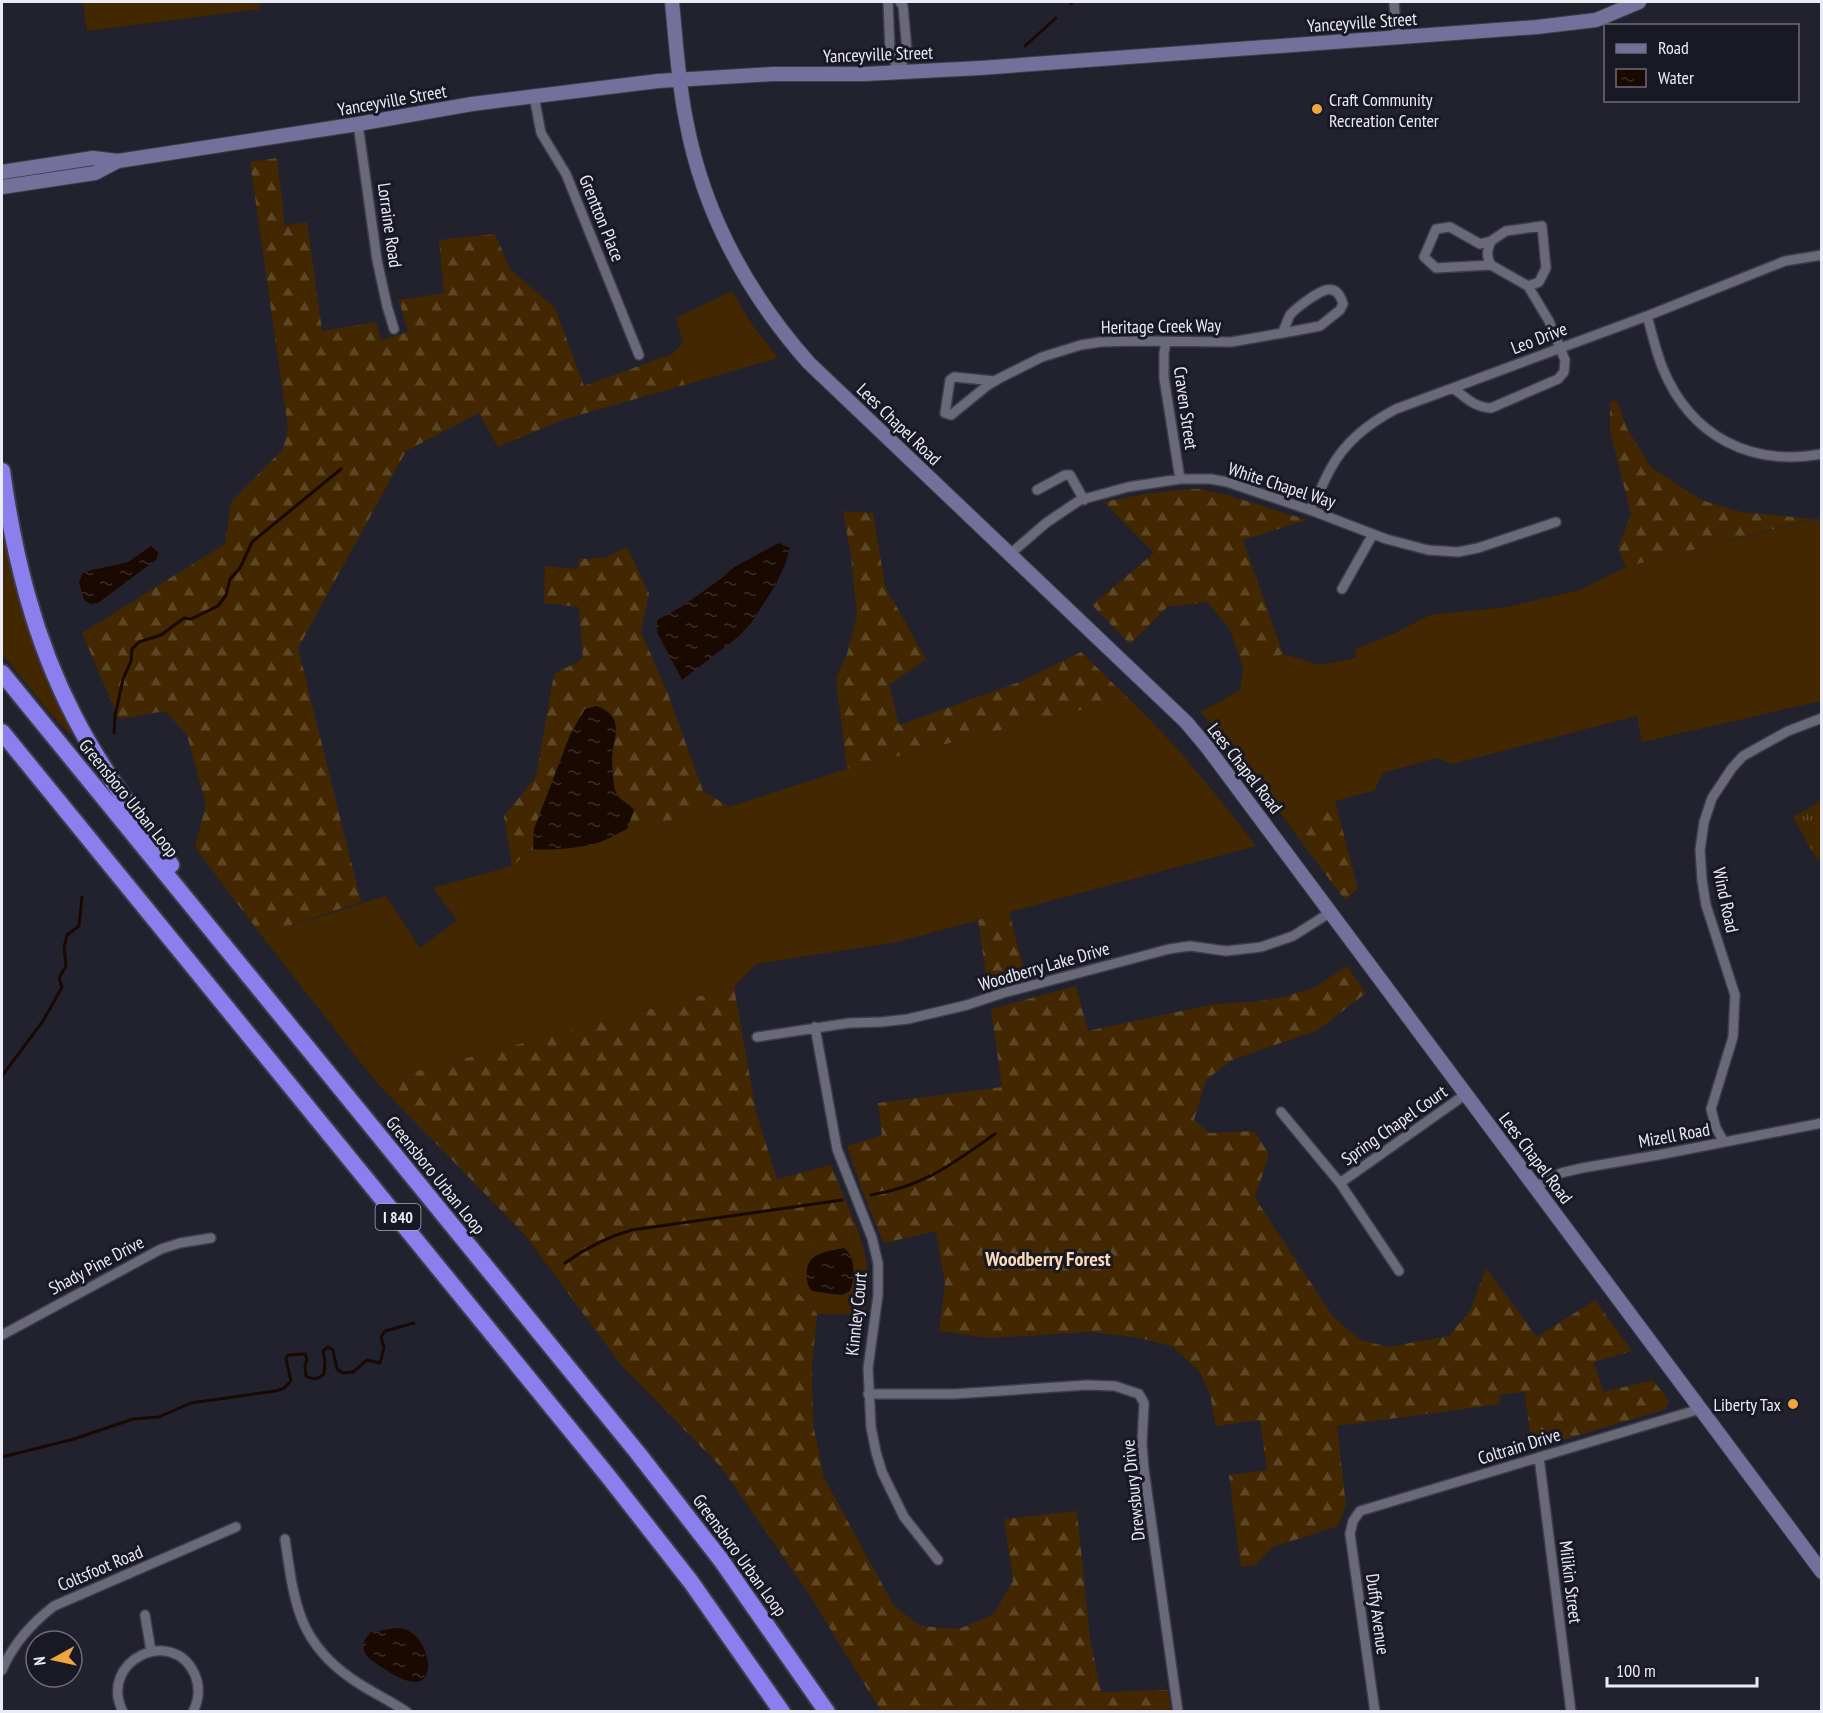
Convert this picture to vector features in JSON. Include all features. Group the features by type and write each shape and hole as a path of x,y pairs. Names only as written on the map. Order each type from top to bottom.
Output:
{"highway":[{"path":"2,471 15,550 30,609 50,664 73,714 113,782 247,974"},
{"name":"Greensboro Urban Loop","path":"2,673 659,1479 741,1588 827,1712"},
{"name":"I 840","path":"2,732 608,1476 691,1582 782,1712"}],"main road":[{"name":"Lees Chapel Road","path":"672,2 679,80 689,138 711,205 740,268 764,306 809,363 1186,722 1207,747 1821,1572"},
{"name":"Yanceyville Street","path":"2,172 93,158 118,161 472,104 679,80 777,74 847,75 899,72 1396,38 1584,22 1596,20 1639,2"},
{"name":"Yanceyville Street","path":"2,187 95,173 118,161"}],"street":[{"path":"888,2 890,51 899,72"},
{"path":"899,72 906,50 903,6 900,2"},
{"path":"1394,2 1396,38"},
{"path":"889,24 904,22"},
{"name":"Grentton Place","path":"534,96 541,133 566,174 639,355"},
{"name":"Lorraine Road","path":"358,124 377,260 394,329"},
{"path":"1453,388 1472,404 1491,408 1558,379 1564,372 1565,360 1549,321 1528,286 1491,265 1436,268 1424,257 1436,228 1449,227 1480,244 1491,241 1506,231 1542,226 1546,268 1539,282 1528,286"},
{"path":"1491,241 1488,259 1491,265"},
{"name":"Leo Drive","path":"1310,510 1341,452 1367,427 1396,410 1647,316 1785,261 1821,255"},
{"name":"Heritage Creek Way","path":"995,381 954,376 950,380 945,413 951,415 995,381 1042,357 1081,345 1100,342 1231,342 1282,333 1320,326 1340,310 1343,304 1341,298 1334,290 1326,289 1319,292 1292,313 1282,333"},
{"path":"1647,316 1667,378 1682,403 1709,432 1743,451 1773,458 1807,457 1821,454"},
{"name":"Craven Street","path":"1166,342 1164,378 1180,479"},
{"path":"1037,490 1065,475 1070,475 1084,500"},
{"name":"White Chapel Way","path":"1010,554 1046,523 1084,500 1128,487 1180,479 1211,479 1227,482 1373,534 1428,550 1458,552 1478,548 1556,522"},
{"path":"1342,589 1373,534"},
{"name":"Wind Road","path":"1724,1142 1716,1128 1711,1109 1733,1037 1735,995 1706,905 1700,850 1704,822 1712,798 1743,756 1788,731 1821,718"},
{"name":"Woodberry Lake Drive","path":"757,1037 815,1027 908,1019 1169,949 1190,946 1226,951 1261,947 1293,936 1331,912"},
{"name":"Kinnley Court","path":"815,1027 837,1149 872,1238 878,1263 878,1295 868,1368 871,1427 882,1472 904,1517 938,1560"},
{"name":"Spring Chapel Court","path":"1340,1183 1466,1094"},
{"name":"Spring Chapel Court","path":"1281,1112 1340,1183 1399,1271"},
{"name":"Mizell Road","path":"1535,1187 1561,1173 1582,1168 1821,1123"},
{"name":"Shady Pine Drive","path":"2,1335 161,1249 211,1238"},
{"name":"Drewsbury Drive","path":"868,1394 954,1394 1087,1385 1115,1386 1139,1394 1144,1403 1142,1444 1144,1469 1178,1712"},
{"name":"Coltrain Drive","path":"1353,1521 1360,1511 1700,1409"},
{"name":"Milikin Street","path":"1539,1457 1571,1712"},
{"name":"Duffy Avenue","path":"1353,1521 1350,1534 1375,1712"},
{"name":"Coltsfoot Road","path":"2,1670 24,1635 54,1606 236,1527"},
{"path":"285,1539 297,1610 316,1646 341,1672 407,1712"},
{"path":"145,1615 151,1651"},
{"path":"123,1712 117,1690 121,1675 136,1657 151,1651 175,1654 193,1670 199,1693 194,1712"}],"green space":[{"path":"83,2 260,2 260,9 87,31"},
{"path":"277,158 285,226 307,222 322,331 376,322 381,340 408,332 399,300 444,293 439,240 495,234 510,269 555,308 584,386 672,354 685,385 565,419 498,447 479,413 406,451 298,648 361,902 261,935 195,847 206,805 187,735 165,711 119,719 82,633 225,544 231,502 283,449 288,428 250,162"},
{"path":"732,291 753,326 778,358 685,385 672,354 683,343 676,318"},
{"path":"1617,400 1626,427 1651,467 1701,500 1741,512 1813,519 1626,567 1618,549 1631,514 1610,431 1610,402"},
{"path":"1199,489 1227,495 1307,520 1243,540 1283,654 1243,668 1230,629 1207,602 1167,607 1130,644 1092,605 1154,553 1104,502 1151,493"},
{"path":"843,511 873,513 885,586 926,659 889,685 899,725 1022,681 1081,652 1128,698 847,769 836,678 847,654 857,615 851,556"},
{"path":"1821,518 1821,701 1642,742 1637,716 1452,764 1437,758 1382,773 1375,790 1335,801 1294,832 1249,770 1201,712 1240,690 1243,668 1283,654 1320,665 1356,658 1355,649 1389,636 1430,615 1507,607 1579,590 1626,567"},
{"path":"2,520 25,619 45,670 75,729 70,734 49,712 2,653"},
{"path":"627,547 649,593 641,632 668,694 703,791 729,807 693,812 645,830 627,829 634,810 615,792 612,758 617,728 603,709 597,706 585,709 570,735 534,829 533,849 512,866 504,816 536,777 554,674 583,659 579,607 544,603 545,566 578,569 579,559 605,558"},
{"path":"1128,698 1195,769 1256,846 897,942 756,964 734,987 376,1082 261,935 386,896 420,948 457,920 433,888 512,866 533,849 565,848 601,842 627,829 645,830 693,812 729,807 847,769"},
{"path":"1335,801 1358,889 1345,900 1294,832"},
{"path":"1821,801 1821,858 1817,860 1793,817"},
{"path":"1009,912 1026,978 988,988 978,920"},
{"path":"1347,966 1366,993 1318,1030 1232,1060 1206,1080 1194,1120 1209,1133 1254,1131 1269,1154 1255,1198 1334,1318 1361,1340 1388,1347 1449,1336 1470,1311 1486,1268 1537,1337 1595,1300 1632,1351 1594,1362 1603,1392 1653,1380 1669,1401 1666,1409 1532,1449 1525,1392 1499,1395 1500,1404 1337,1426 1346,1506 1338,1526 1273,1547 1256,1565 1241,1567 1229,1475 1267,1470 1260,1420 1216,1426 1210,1394 1199,1371 1173,1347 1140,1338 1090,1332 989,1338 939,1331 945,1284 936,1231 884,1243 863,1193 847,1146 882,1135 878,1103 1002,1087 991,1009 1076,986 1088,1031 1214,1004 1284,997 1315,987"},
{"path":"734,987 756,1112 777,1179 831,1165 860,1236 798,1253 792,1286 817,1314 812,1367 813,1424 824,1478 894,1606 920,1626 959,1629 994,1614 1013,1581 1004,1519 1077,1511 1090,1638 1101,1692 1168,1690 1171,1711 881,1711 807,1591 721,1467 622,1366 525,1235 376,1082"},
{"path":"860,1236 868,1276 865,1315 817,1314 792,1286 797,1253","holes":["844,1248 853,1270 846,1294 834,1295 813,1291 806,1277 816,1255"]}],"water":[{"path":"779,543 790,548 785,565 775,586 752,622 738,637 682,680 657,632 657,620 681,607 734,567"},
{"path":"151,546 158,552 157,559 98,603 91,604 84,600 79,582 83,572 128,562"},
{"path":"597,706 612,716 615,722 612,758 615,790 620,798 634,810 627,829 603,841 585,846 533,849 534,829 570,735 585,709"},
{"path":"844,1248 851,1257 853,1268 850,1291 842,1295 812,1291 807,1278 809,1263 817,1255"},
{"path":"397,1628 412,1633 419,1639 424,1649 428,1666 426,1676 421,1681 402,1679 373,1662 365,1653 364,1642 371,1632"}],"waterway":[{"path":"1025,46 1056,18"},
{"path":"114,733 115,716 123,679 131,661 132,649 139,642 161,635 184,618 191,619 218,606 226,595 230,579 240,568 252,542 341,469"},
{"path":"2,1076 43,1021 62,987 59,978 66,966 64,947 67,935 79,926 82,897"},
{"path":"871,1195 923,1180 995,1134"},
{"path":"565,1263 597,1244 632,1230 842,1200"},
{"path":"2,1457 74,1439 133,1419 159,1417 191,1403 276,1391 284,1388 291,1381 286,1359 288,1355 305,1354 306,1376 315,1379 324,1374 323,1351 328,1347 333,1350 337,1369 343,1373 353,1372 367,1360 380,1363 384,1347 381,1337 385,1331 414,1323"}],"place":[{"name":"Craft Community Recreation Center","path":"1317,109"},
{"name":"Liberty Tax","path":"1793,1404"}],"district":[{"name":"Woodberry Forest","path":"1048,1259"}]}
